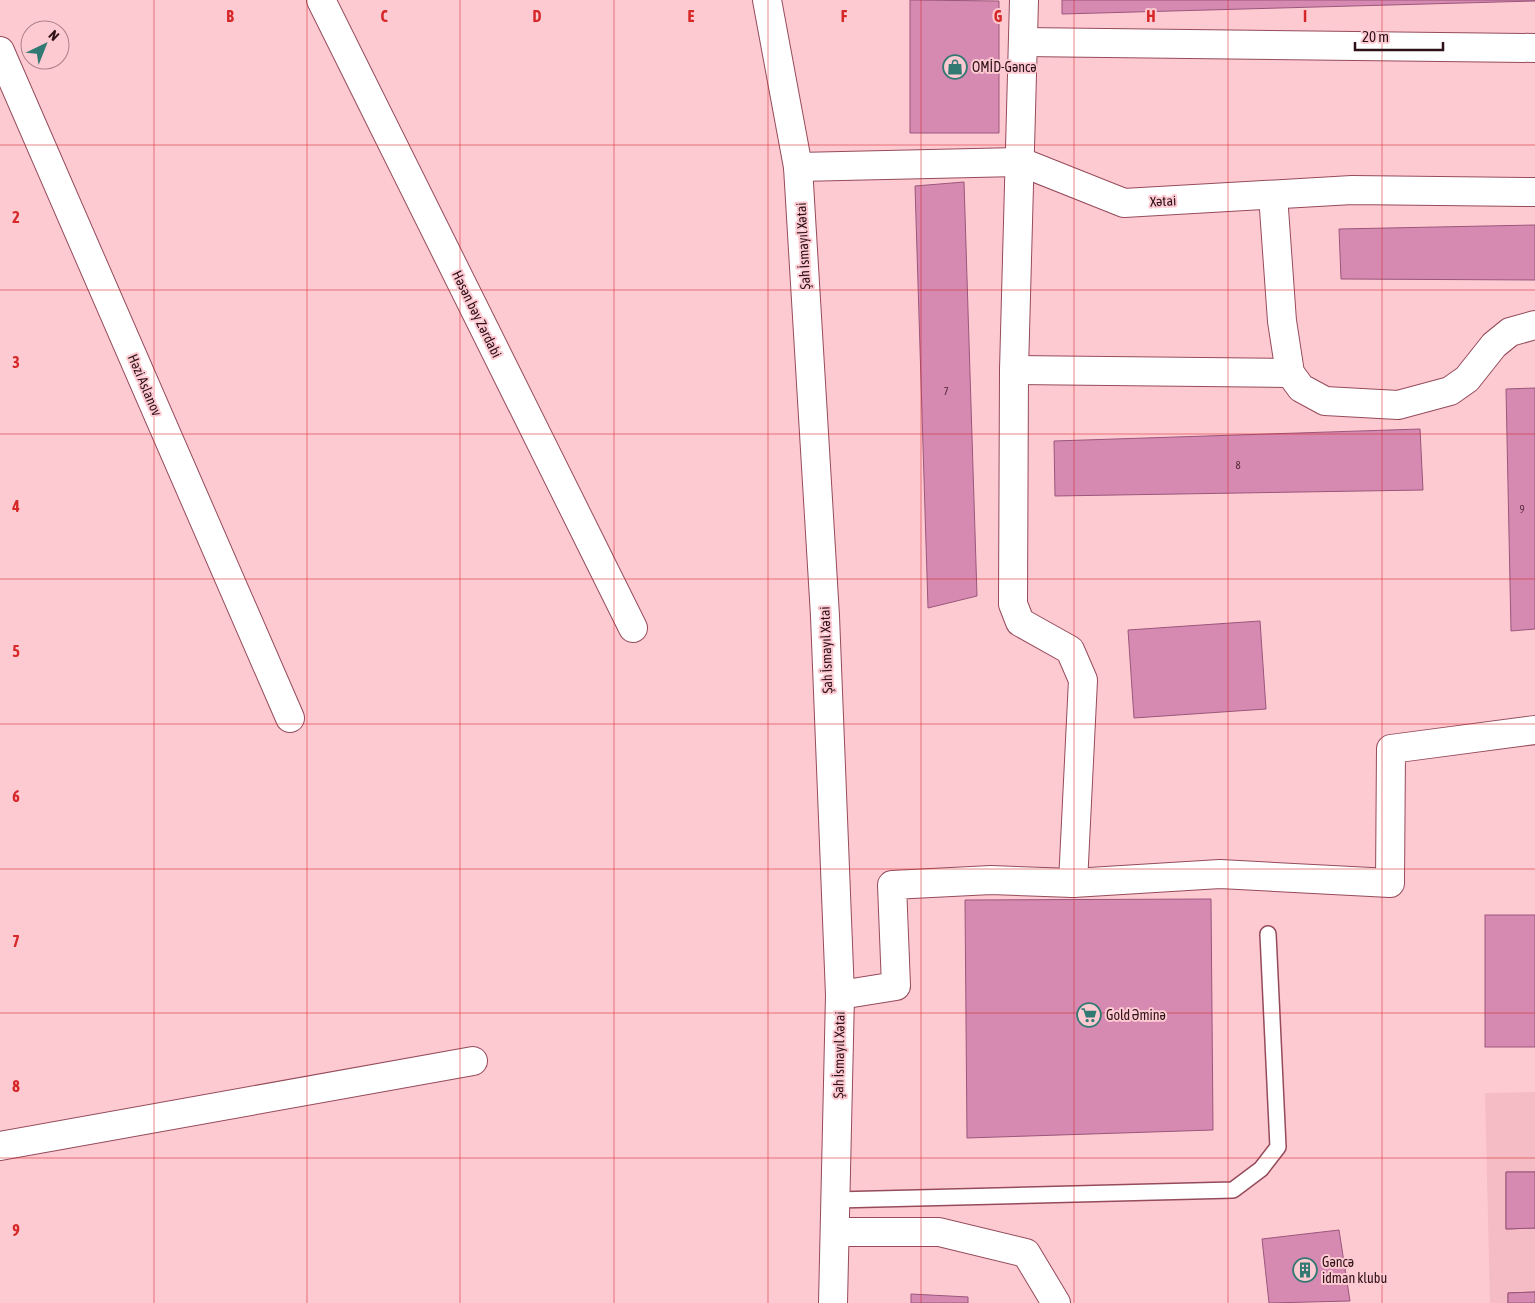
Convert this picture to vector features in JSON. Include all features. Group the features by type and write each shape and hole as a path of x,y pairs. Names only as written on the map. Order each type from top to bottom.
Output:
{"street":[{"name":"Həsən bəy Zərdabi","path":"321,0 632,628"},
{"name":"Şah İsmayıl Xətai","path":"767,0 798,166 825,616 840,995 834,1303"},
{"path":"1024,0 1014,370 1013,604 1020,622 1070,650 1083,680 1073,883"},
{"path":"1023,42 1535,48"},
{"name":"Həzi Aslanov","path":"0,51 290,718"},
{"name":"Xətai","path":"798,166 1021,162 1124,203 1352,190 1535,192"},
{"path":"1273,195 1282,322 1290,373 1301,388 1325,401 1398,404 1450,391 1467,379 1494,345 1510,332 1535,325"},
{"path":"1014,370 1290,373"},
{"path":"840,995 896,986 892,885 991,880 1073,883 1220,874 1390,883 1391,750 1535,730"},
{"path":"0,1146 472,1061"},
{"path":"835,1232 939,1232 1026,1252 1056,1303"}],"lane":[{"path":"836,1200 1233,1190 1261,1169 1278,1147 1268,934"}],"shaded area":[{"path":"1535,1092 1535,1303 1490,1303 1485,1093"}],"building":[{"name":"OMİD-Gəncə","path":"910,0 999,1 999,133 910,133"},
{"path":"1062,0 1535,0 1535,1 1062,14"},
{"path":"964,182 977,596 928,608 915,186"},
{"path":"1535,225 1535,280 1341,279 1339,229"},
{"path":"1535,388 1535,629 1511,631 1506,389"},
{"path":"1420,429 1423,490 1055,496 1054,441"},
{"path":"1260,621 1266,709 1134,718 1128,630"},
{"name":"Gold Əminə","path":"1211,899 1213,1130 967,1138 965,900"},
{"path":"1485,915 1535,915 1535,1047 1485,1047"},
{"path":"1506,1172 1535,1172 1535,1228 1506,1229"},
{"path":"1506,1172 1535,1172 1535,1228 1506,1229"},
{"name":"Gəncə idman klubu","path":"1339,1230 1350,1301 1269,1303 1262,1239"},
{"path":"1535,1292 1535,1303 1508,1303 1508,1293"},
{"path":"1535,1292 1535,1303 1508,1303 1508,1293"},
{"path":"911,1294 968,1297 968,1303 911,1303"}],"place":[{"name":"OMİD-Gəncə","path":"955,67"},
{"name":"Gold Əminə","path":"1089,1015"},
{"name":"Gəncə idman klubu","path":"1305,1270"}]}
